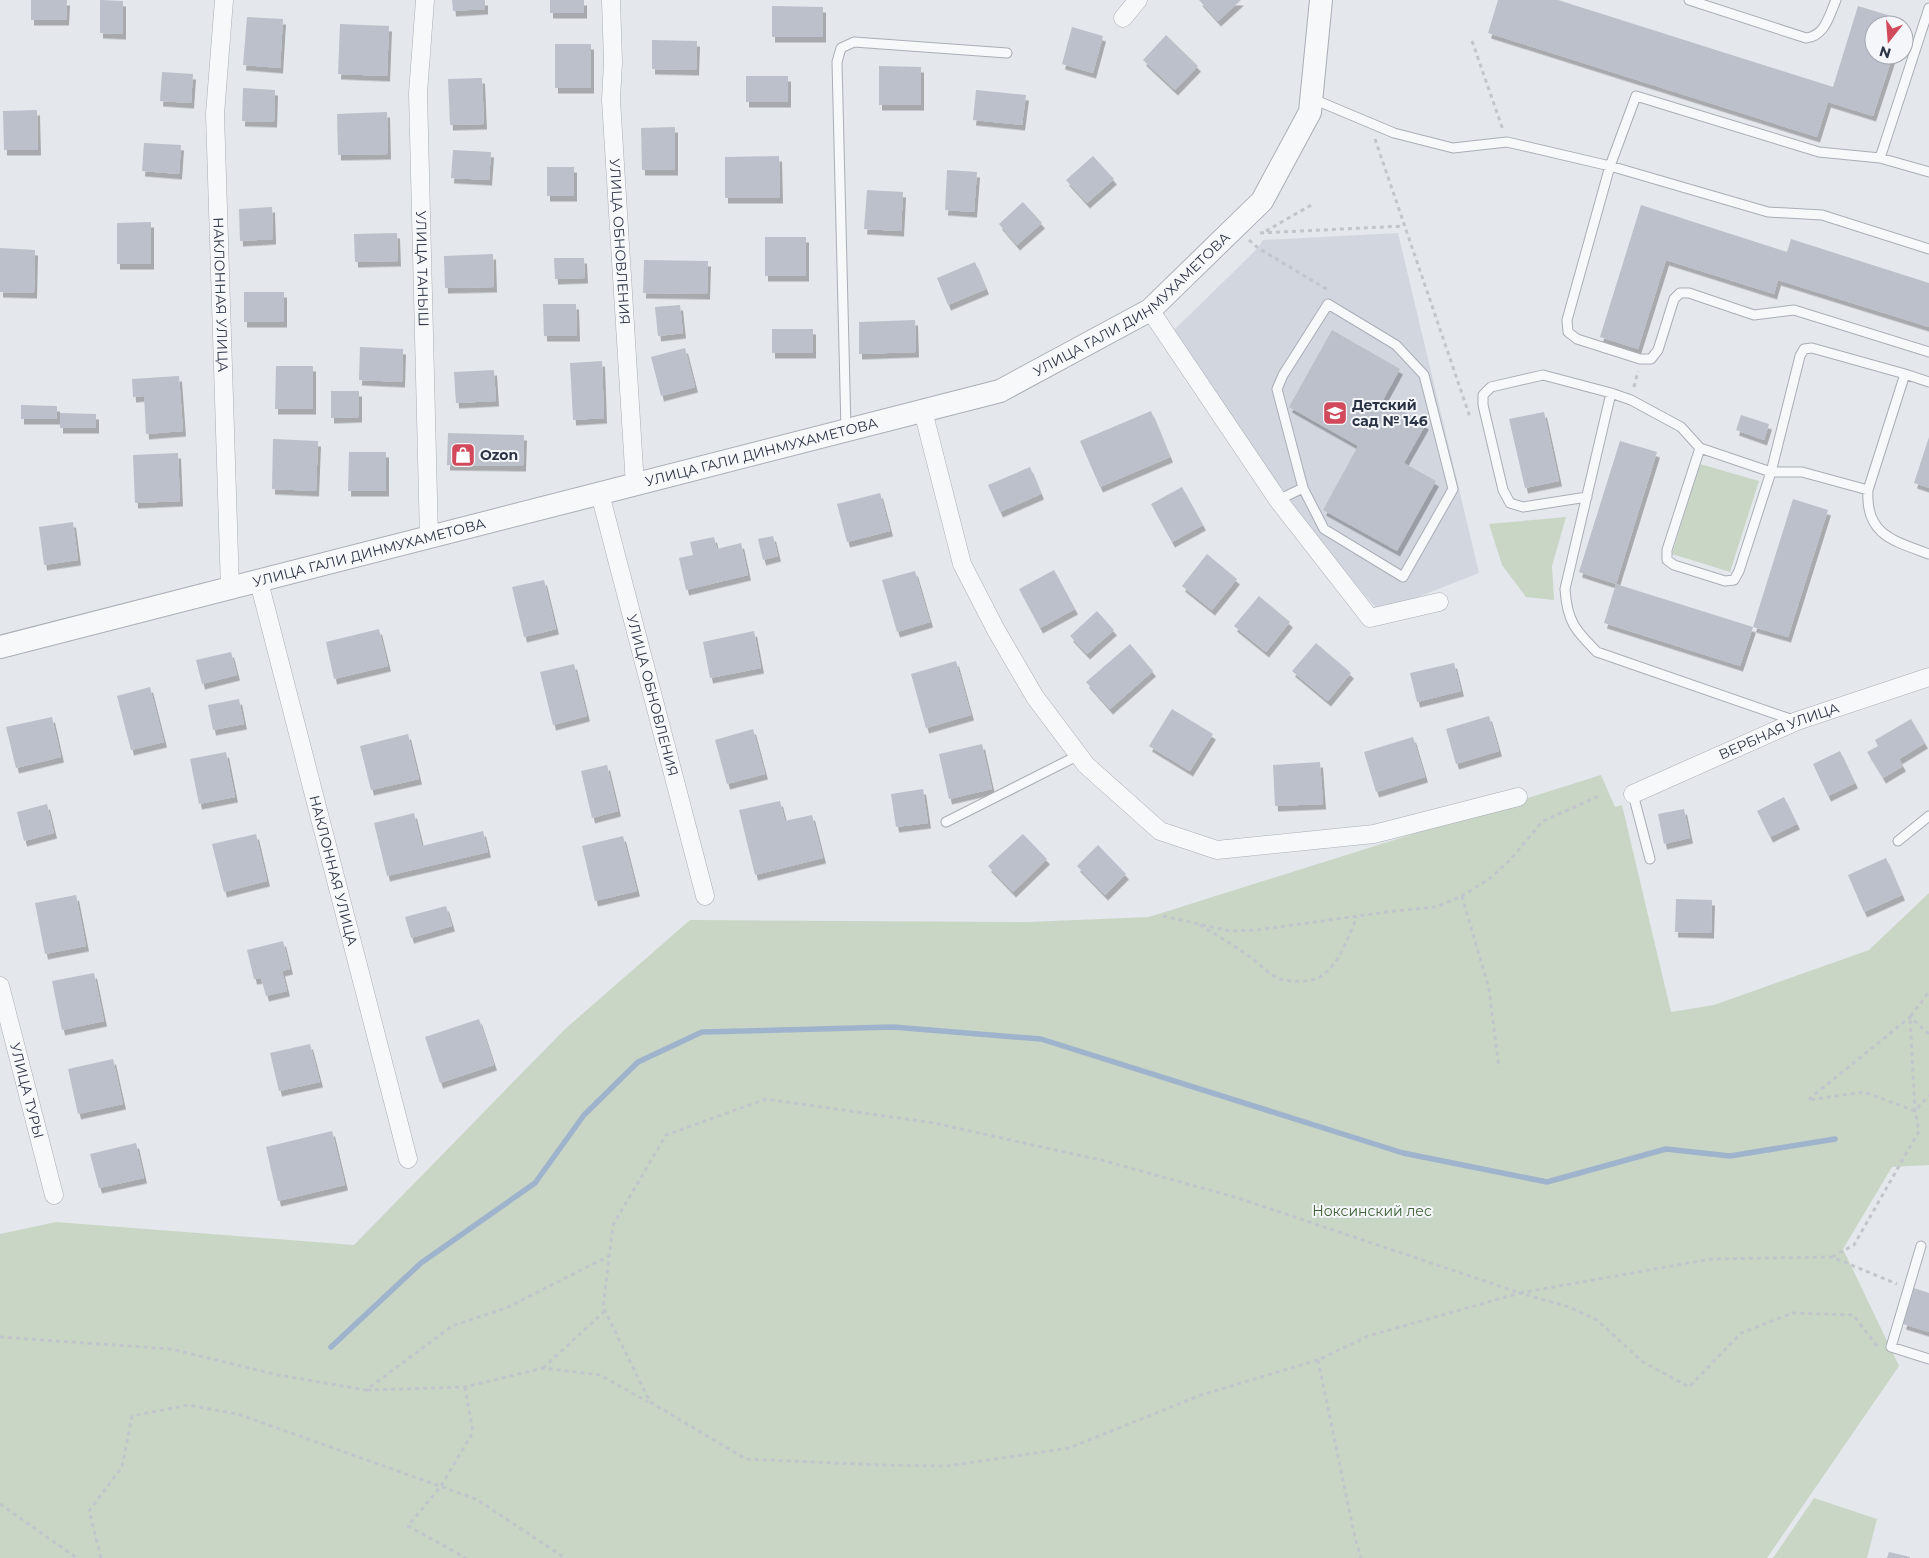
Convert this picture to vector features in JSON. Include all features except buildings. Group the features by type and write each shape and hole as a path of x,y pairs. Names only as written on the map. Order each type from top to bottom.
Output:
{"street":[{"name":"НАКЛОННАЯ УЛИЦА","path":"224,0 215,114 230,589"},
{"name":"УЛИЦА ТАНЫШ","path":"426,0 418,93 429,538"},
{"name":"УЛИЦА ОБНОВЛЕНИЯ","path":"611,0 614,62 611,100 635,485"},
{"path":"1123,18 1138,0"},
{"name":"УЛИЦА ГАЛИ ДИНМУХАМЕТОВА","path":"0,646 259,582 1000,391 1150,310 1262,201 1310,112 1321,0"},
{"path":"1150,310 1278,500 1370,618 1439,602"},
{"path":"923,411 962,564 996,630 1035,697 1086,765 1160,831 1217,850 1374,834 1518,797"},
{"name":"УЛИЦА ОБНОВЛЕНИЯ","path":"600,494 705,896"},
{"name":"НАКЛОННАЯ УЛИЦА","path":"259,582 408,1159"},
{"name":"ВЕРБНАЯ УЛИЦА","path":"1633,794 1796,721 1929,677"},
{"name":"УЛИЦА ТУРЫ","path":"0,986 54,1195"}],"lane":[{"path":"1689,0 1806,38 1816,37 1822,31 1836,0"},
{"path":"1880,158 1929,8"},
{"path":"846,430 836,62 841,48 854,42 1007,53"},
{"path":"1929,172 1880,158 1819,152 1636,96 1610,166 1567,320 1568,332 1576,340 1640,359 1651,358 1658,350 1674,299 1680,293 1689,293 1754,315 1794,310 1929,352"},
{"path":"1311,98 1394,133 1453,148 1507,142 1610,166 1768,212 1822,215 1929,249"},
{"path":"1328,304 1396,345 1424,374 1453,488 1404,577 1324,529 1303,488 1277,389 1283,375 1328,304"},
{"path":"1700,448 1667,550 1667,560 1674,565 1725,581 1734,580 1739,571 1771,472 1800,356 1804,349 1812,348 1929,382"},
{"path":"1905,374 1868,490 1867,508 1877,530 1894,542 1929,554"},
{"path":"1587,497 1523,506 1510,503 1503,490 1483,405 1483,395 1491,386 1543,375 1611,393 1631,400 1681,428 1700,448 1771,472 1802,472 1868,490"},
{"path":"1611,393 1565,589 1566,608 1577,632 1597,652 1796,721"},
{"path":"1278,500 1303,488"},
{"path":"946,822 1079,755"},
{"path":"1633,794 1650,859"},
{"path":"1898,841 1929,816"},
{"path":"1922,1246 1907,1288 1891,1346 1929,1359"}],"path":[{"path":"1472,41 1507,142"},
{"path":"1372,124 1404,226 1470,418"},
{"path":"1264,232 1313,204"},
{"path":"1252,233 1404,226"},
{"path":"1247,238 1258,248 1335,295 1328,304"},
{"path":"1631,400 1640,359"},
{"path":"1162,916 1230,931 1257,930 1436,907 1462,896 1510,862 1543,821 1600,796"},
{"path":"1462,896 1489,989 1499,1068"},
{"path":"1198,924 1251,958 1269,973 1283,980 1303,981 1318,978 1339,956 1357,917"},
{"path":"1915,1111 1864,1092 1808,1100 1910,1017 1929,992"},
{"path":"1910,1017 1929,1034"},
{"path":"1832,1257 1854,1245 1882,1199 1919,1131 1915,1111 1910,1017"},
{"path":"1915,1111 1929,1095"},
{"path":"650,1402 603,1307 613,1225 666,1135 766,1099 934,1123 1105,1161 1238,1198 1569,1308 1597,1320 1643,1362 1689,1387 1741,1333 1793,1313 1853,1315 1876,1346 1891,1346"},
{"path":"366,1390 452,1326 506,1308 610,1255"},
{"path":"0,1337 171,1349 278,1375 366,1390 465,1387 543,1368 600,1375 650,1402 746,1459 947,1466 1069,1448 1202,1395 1318,1360 1368,1336 1520,1293 1710,1259 1832,1257 1907,1288"},
{"path":"543,1368 605,1311"},
{"path":"1318,1360 1354,1538 1361,1558"},
{"path":"465,1387 473,1432 441,1486 408,1526 466,1558"},
{"path":"100,1558 89,1511 122,1468 132,1416 188,1405 238,1414 476,1499 565,1558"},
{"path":"0,1504 78,1558"}],"shaded area":[{"name":"Детский сад № 146","path":"1398,233 1479,573 1380,612 1316,541 1173,331 1258,248 1263,240"}],"green space":[{"path":"1700,464 1759,481 1730,572 1672,554"},
{"path":"1566,517 1552,566 1554,600 1526,597 1502,565 1489,524"},
{"name":"Ноксинский лес","path":"1601,775 1615,807 1622,805 1671,1012 1714,1005 1869,950 1929,893 1929,1165 1892,1167 1843,1249 1899,1366 1767,1558 0,1558 0,1234 56,1222 354,1245 564,1030 690,920 1029,922 1149,917"},
{"path":"1814,1498 1877,1519 1867,1558 1773,1558"}],"waterway":[{"path":"331,1347 421,1263 535,1183 584,1115 638,1062 702,1032 893,1027 1041,1039 1403,1153 1547,1182 1666,1149 1730,1156 1835,1139"}],"place":[{"name":"Детский сад № 146","path":"1335,413"},
{"name":"Ozon","path":"463,455"}]}
